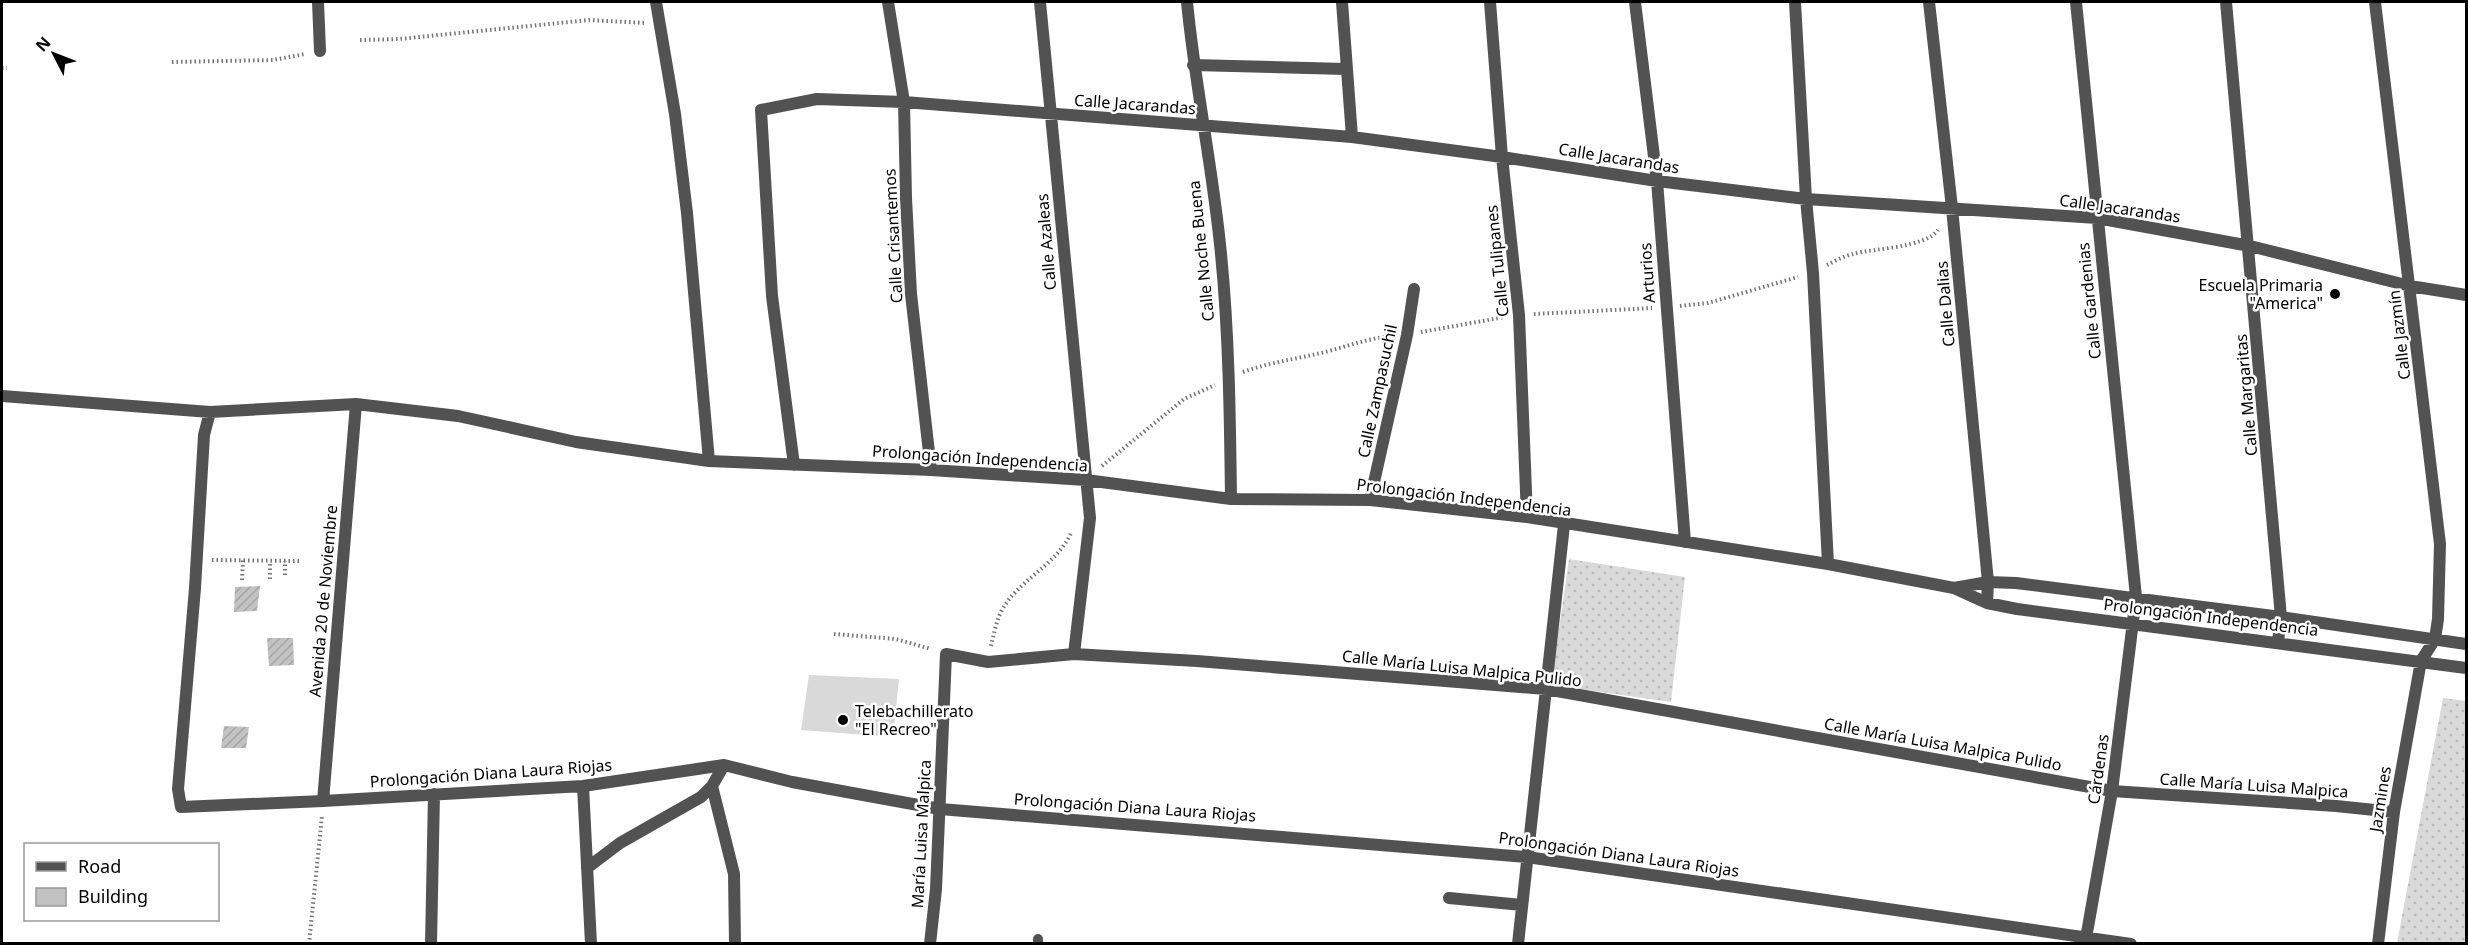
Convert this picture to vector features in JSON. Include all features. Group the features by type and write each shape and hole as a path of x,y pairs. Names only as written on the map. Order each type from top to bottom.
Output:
{"street":[{"path":"318,2 320,51"},
{"path":"656,2 675,114 687,213 709,461"},
{"name":"Calle Crisantemos","path":"888,2 904,102 911,294 931,470"},
{"name":"Calle Azaleas","path":"1040,2 1090,518 1074,654"},
{"name":"Calle Noche Buena","path":"1187,2 1193,64 1221,254 1229,378 1231,499"},
{"path":"1342,2 1352,137"},
{"name":"Calle Tulipanes","path":"1490,2 1502,157 1519,315 1527,517"},
{"name":"Arturios","path":"1635,2 1657,181 1685,542"},
{"path":"1795,2 1806,199 1813,273 1828,564"},
{"name":"Calle Dalias","path":"1929,2 1952,208 1988,582 1987,603"},
{"name":"Calle Gardenias","path":"2076,2 2136,597"},
{"name":"Calle Margaritas","path":"2226,2 2250,246 2281,616 2278,642"},
{"name":"Calle Jazmín","path":"2375,2 2440,544 2438,619 2435,639 2421,661"},
{"path":"1193,64 1346,69"},
{"name":"Calle Jacarandas","path":"794,465 772,296 761,110 817,99 904,102 1352,137 1657,181 1806,199 2097,218 2250,246 2410,286 2466,294"},
{"name":"Calle Zampasuchil","path":"1370,500 1407,334 1414,289"},
{"name":"Prolongación Independencia","path":"2,396 210,412 356,404 458,416 576,442 709,461 931,470 1086,480 1231,499 1370,500 1527,517 1564,525 1828,564 1954,588 1987,603 2018,609 2466,668"},
{"name":"Avenida 20 de Noviembre","path":"323,801 356,404"},
{"name":"Prolongación Diana Laura Riojas","path":"210,412 204,435 196,578 178,789 181,807 583,786 724,765 792,782 940,809 1527,857 2086,940 2131,944"},
{"path":"1518,944 1564,525"},
{"name":"Prolongación Independencia","path":"1954,588 1988,582 2136,597 2466,644"},
{"name":"Cárdenas","path":"2086,940 2112,792 2136,597"},
{"name":"Calle María Luisa Malpica Pulido","path":"946,654 988,662 1074,654 1313,669 1546,689 2112,792"},
{"name":"María Luisa Malpica","path":"930,944 936,889 946,654"},
{"name":"Jazmines","path":"2378,944 2394,812 2421,661"},
{"path":"587,868 621,843 701,797 712,786 724,765"},
{"path":"583,786 591,944"},
{"path":"712,786 734,874 735,944"},
{"name":"Calle María Luisa Malpica","path":"2112,792 2336,806 2394,812"},
{"path":"431,944 434,794"},
{"path":"1449,898 1522,905"}],"path":[{"path":"360,40 399,39 589,20 659,25"},
{"path":"171,62 273,60 320,51"},
{"path":"988,662 997,621 1003,608 1013,594 1061,551 1073,528"},
{"path":"211,560 299,561"},
{"path":"242,580 243,560"},
{"path":"270,561 270,579"},
{"path":"285,561 285,575"},
{"path":"834,634 896,639 946,654"},
{"path":"309,944 323,801"}],"shaded area":[{"path":"1569,559 1685,577 1671,702 1551,685"},
{"path":"809,675 899,679 893,737 801,730"},
{"path":"2443,698 2466,701 2466,943 2397,943"}],"building":[{"path":"260,586 257,611 234,612 235,587"},
{"path":"267,638 293,638 294,665 269,666"},
{"path":"224,726 249,727 246,748 221,748"}],"place":[{"name":"Escuela Primaria \"America\"","path":"2335,294"},
{"name":"Telebachillerato \"El Recreo\"","path":"843,720"}]}
